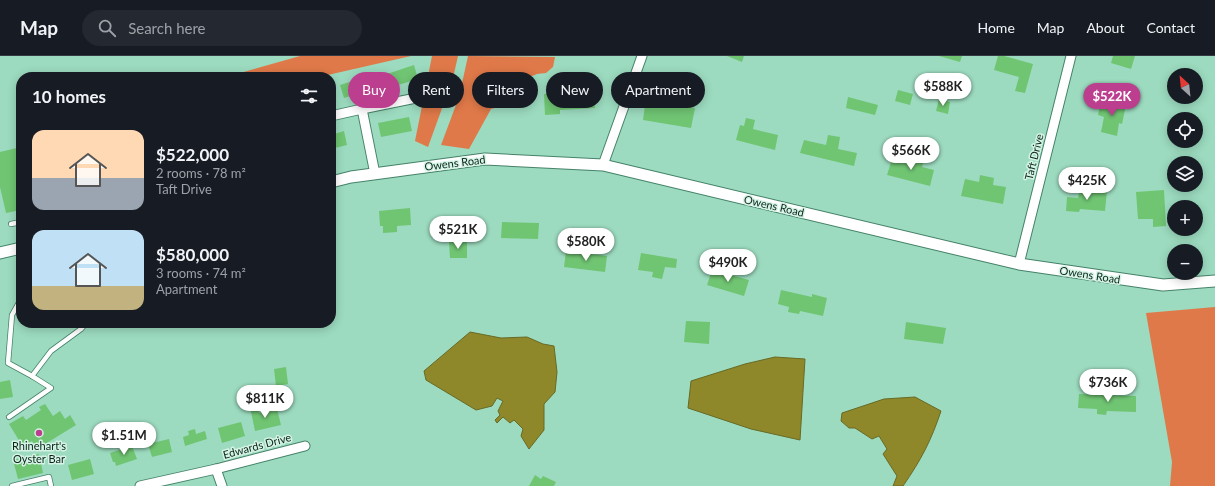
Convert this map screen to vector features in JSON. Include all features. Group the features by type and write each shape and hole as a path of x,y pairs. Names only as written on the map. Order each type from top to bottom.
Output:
{"street":[{"path":"603,165 642,56"},
{"name":"Taft Drive","path":"1019,264 1071,56"},
{"path":"336,115 408,100"},
{"path":"362,109 375,174"},
{"name":"Owens Road","path":"336,181 375,174 485,159 603,165 1019,264 1163,286 1215,281"},
{"path":"0,253 16,249"},
{"name":"Edwards Drive","path":"140,486 216,469 305,446"},
{"name":"Edwards Drive","path":"216,469 222,486"}],"lane":[{"path":"10,224 16,223"},
{"path":"9,417 51,388 8,363 12,315 16,308"},
{"path":"32,376 51,351 82,328"},
{"path":"12,486 49,477 51,486"}],"shaded area":[{"path":"300,56 411,56 336,73 244,72"},
{"path":"432,56 458,56 454,72 429,72"},
{"path":"468,56 555,57 553,67 546,73 472,72 472,108 494,108 491,109 469,149 441,145 455,108 464,108 464,74"},
{"path":"422,108 442,108 428,147 415,141"},
{"path":"1215,307 1215,486 1170,486 1172,462 1146,313"},
{"path":"470,332 501,338 527,337 543,344 554,346 557,372 555,392 544,404 544,430 529,449 521,436 523,429 514,420 510,423 503,417 497,423 495,420 500,415 498,411 503,401 497,398 492,406 476,410 426,380 424,371"},
{"path":"775,357 805,359 800,440 751,429 688,408 691,381 745,364"},
{"path":"915,397 941,411 929,441 909,477 903,486 893,486 897,476 883,454 887,449 879,436 872,439 855,428 849,428 841,421 842,413 884,399"}],"building":[{"path":"727,56 744,56 742,62"},
{"path":"939,56 962,56 960,62"},
{"path":"998,56 1004,56 1033,64 1025,93 1015,91 1019,77 994,70"},
{"path":"1113,56 1135,56 1131,69 1111,63"},
{"path":"414,65 416,72 408,72 408,82 400,84 400,72 393,72"},
{"path":"348,82 348,97 344,98 340,85"},
{"path":"898,90 913,94 910,105 895,101"},
{"path":"544,94 546,94 546,108 595,108 560,110 560,114 545,115"},
{"path":"848,97 878,105 875,115 846,108"},
{"path":"939,99 950,102 948,114 936,111"},
{"path":"1101,100 1126,105 1122,124 1119,123 1117,136 1101,132 1104,117 1098,115"},
{"path":"645,108 695,108 691,128 643,120"},
{"path":"409,117 412,131 381,137 378,123"},
{"path":"746,118 755,120 753,129 778,135 775,150 736,140 740,125 744,126"},
{"path":"344,131 347,145 336,148 336,133"},
{"path":"828,135 840,137 838,149 857,153 854,166 800,153 804,140 826,145"},
{"path":"16,148 16,211 6,213 0,187 0,152"},
{"path":"907,156 924,160 922,167 934,170 930,186 887,175 892,159 905,162"},
{"path":"980,175 994,178 993,185 1006,187 1003,204 961,196 965,179 979,182"},
{"path":"1080,186 1088,187 1087,192 1098,193 1098,190 1107,191 1105,211 1080,209 1079,212 1066,211 1067,197 1078,198"},
{"path":"1164,190 1166,226 1153,227 1153,219 1138,219 1136,192"},
{"path":"410,208 411,225 397,226 397,232 383,233 383,226 380,226 379,211"},
{"path":"481,219 481,234 467,234 467,241 449,241 449,234 446,235 446,220"},
{"path":"502,222 539,223 538,239 501,238"},
{"path":"449,242 467,242 467,258 450,258"},
{"path":"566,251 607,256 605,272 564,267"},
{"path":"641,253 677,259 676,268 665,267 662,279 652,277 653,272 638,270"},
{"path":"712,270 749,280 744,296 707,285"},
{"path":"781,290 812,297 812,294 827,298 823,316 800,311 799,314 788,312 789,307 778,304"},
{"path":"686,321 710,322 709,344 684,342"},
{"path":"906,322 946,328 943,344 904,339"},
{"path":"286,367 288,384 276,386 274,369"},
{"path":"10,380 13,397 0,399 0,382"},
{"path":"1079,394 1136,396 1136,412 1107,411 1106,415 1097,414 1097,409 1078,408"},
{"name":"Rhinehart's Oyster Bar","path":"45,404 53,416 60,411 65,419 70,415 76,425 37,449 32,441 23,447 9,424 23,416 26,420 41,410 39,407"},
{"path":"257,405 259,413 277,409 281,425 255,431 250,407"},
{"path":"241,422 245,436 222,443 218,428"},
{"path":"195,429 196,434 205,431 207,439 185,446 183,437 189,435 188,431"},
{"path":"169,439 172,452 152,457 148,444"},
{"path":"132,446 137,459 116,466 110,453"},
{"path":"39,454 43,473 18,479 13,460"},
{"path":"90,459 94,474 72,480 68,465"},
{"path":"535,475 541,479 543,476 556,482 554,486 529,486"}],"place":[{"name":"Rhinehart's Oyster Bar","path":"39,433"}]}
